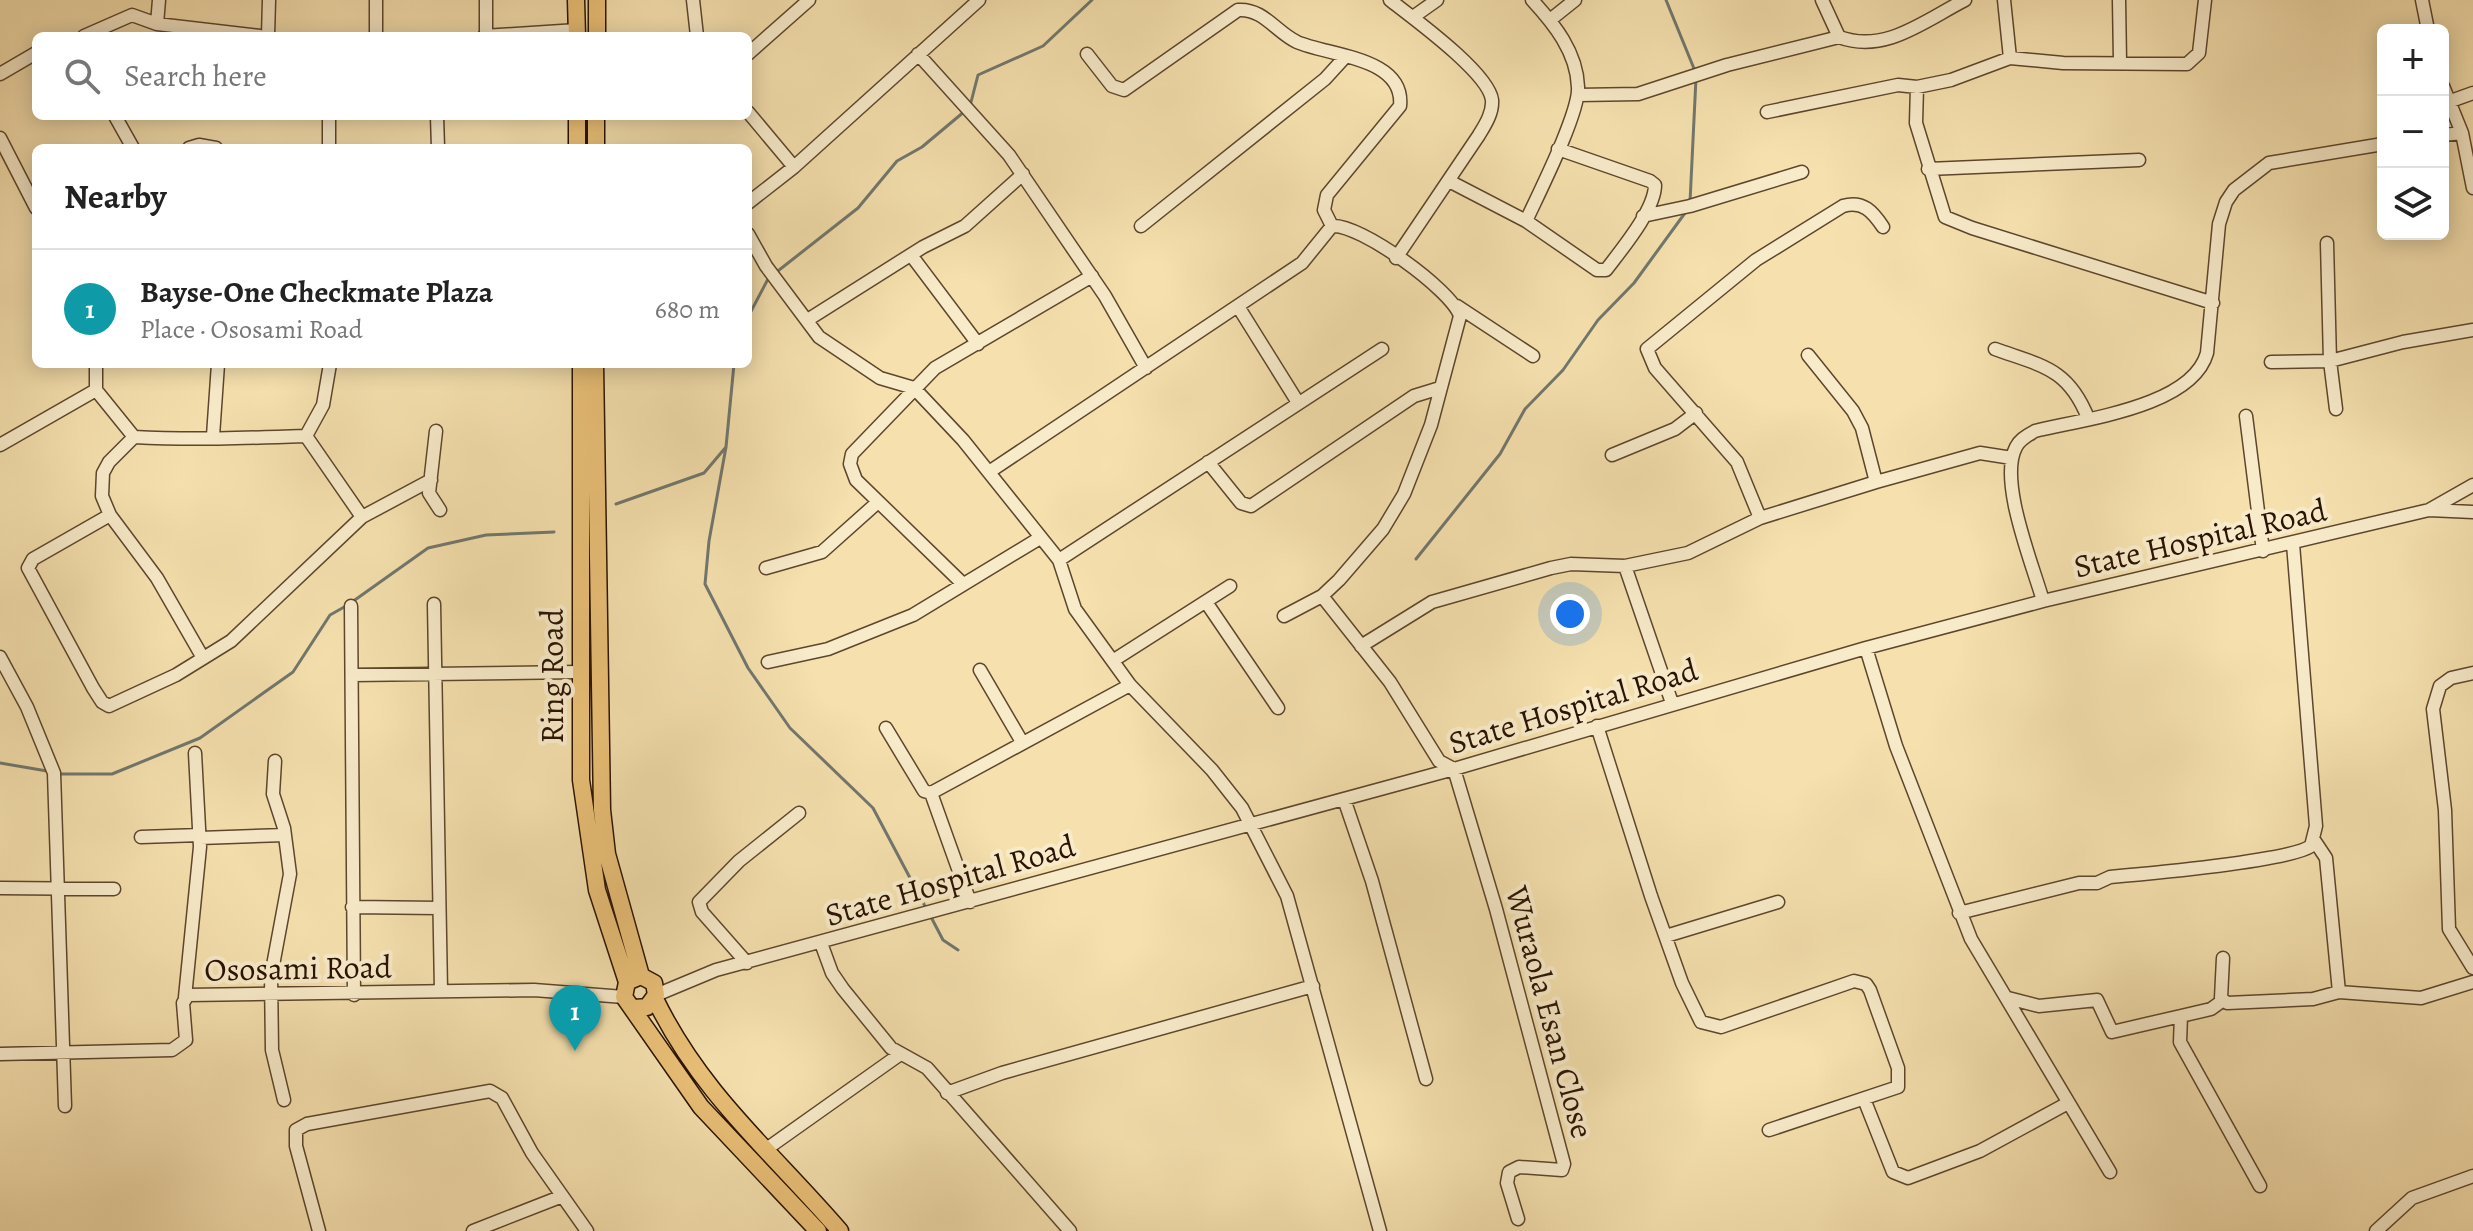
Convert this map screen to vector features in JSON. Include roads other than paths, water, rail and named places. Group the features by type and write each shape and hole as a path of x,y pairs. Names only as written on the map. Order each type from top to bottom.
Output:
{"main road":[{"path":"576,0 577,32"},
{"path":"597,0 597,32"},
{"path":"577,120 577,144"},
{"path":"596,120 596,144"},
{"name":"Ring Road","path":"581,368 578,672 581,780 588,845 597,890 640,991 701,1107 809,1228"},
{"name":"Ring Road","path":"595,368 602,810 609,864 640,991 694,1069 840,1231"}],"street":[{"path":"157,24 159,0"},
{"path":"268,32 269,0"},
{"path":"376,0 376,32"},
{"path":"485,32 486,0"},
{"path":"693,0 697,32"},
{"path":"752,50 809,0"},
{"path":"752,200 794,167 979,0"},
{"path":"1390,0 1413,17 1488,88 1492,99 1488,120 1396,258"},
{"path":"1413,17 1437,0"},
{"path":"1526,221 1578,95 1577,78 1564,40 1532,0"},
{"path":"1550,20 1575,0"},
{"path":"1822,0 1839,37"},
{"path":"1578,95 1638,94 1727,65 1839,37 1859,44 1873,44 1915,27 1949,4 1965,0"},
{"path":"2004,0 2010,58"},
{"path":"2119,0 2120,61"},
{"path":"1767,112 1898,85 1917,87 1951,80 2010,58 2063,63 2193,62 2199,53 2205,0"},
{"path":"2422,0 2427,24"},
{"path":"1087,54 1112,86 1124,90 1238,10 1249,9 1300,43 1346,56 1391,77 1401,97 1400,106 1327,195 1324,210 1332,226"},
{"path":"93,32 132,15 157,24 226,32"},
{"path":"918,54 995,135 1092,276 1146,368"},
{"path":"0,74 32,55"},
{"path":"1141,226 1325,79 1346,56"},
{"path":"1917,87 1916,123 1939,205 1952,222 2213,303"},
{"path":"2449,102 2473,93"},
{"path":"2449,104 2462,133 2473,188"},
{"path":"752,117 794,167"},
{"path":"117,120 131,144"},
{"path":"329,120 329,144"},
{"path":"437,120 438,144"},
{"path":"2449,134 2462,133"},
{"path":"0,138 32,200"},
{"path":"2043,601 2015,502 2012,458 2022,439 2035,431 2150,402 2189,383 2203,366 2213,303 2219,224 2226,202 2234,190 2269,163 2377,145"},
{"path":"1449,181 1526,221 1602,271 1625,247 1655,191 1650,181 1558,149"},
{"path":"1928,169 2139,160"},
{"path":"1643,216 1690,206 1802,172"},
{"path":"809,319 911,255 965,226 1023,174"},
{"path":"1760,518 1737,462 1649,360 1647,349 1756,260 1843,206 1856,204 1868,208 1883,227"},
{"path":"1332,226 1350,228 1445,293 1457,306 1533,356"},
{"path":"989,472 1049,429 1099,400 1302,263 1332,226"},
{"path":"752,241 766,266 809,319 819,337 851,362 900,387 914,388 989,472 1059,560 1075,609 1130,685 1231,791 1251,822 1287,896 1380,1231"},
{"path":"2327,243 2330,361 2336,409"},
{"path":"911,255 978,344"},
{"path":"963,584 878,502 851,470 852,454 935,368 1092,276"},
{"path":"1284,616 1322,596 1383,529 1404,494 1419,462 1458,332 1460,316 1457,306"},
{"path":"1239,308 1297,401"},
{"path":"2271,362 2330,361 2403,342 2473,330"},
{"path":"1059,560 1297,401 1382,349"},
{"path":"1995,349 2055,370 2079,396 2088,418"},
{"path":"1808,355 1853,411 1862,428 1876,482"},
{"path":"96,368 96,390 134,437"},
{"path":"213,436 218,368"},
{"path":"306,436 323,405 329,368"},
{"path":"1208,462 1241,503 1251,506 1414,396 1440,388"},
{"path":"0,445 96,390"},
{"path":"1612,455 1675,429 1696,413"},
{"path":"2246,416 2263,551"},
{"path":"436,431 429,493 440,510"},
{"path":"203,658 157,578 110,515 102,496 103,473 109,462 134,437 195,440 213,436 306,436"},
{"path":"306,436 362,517"},
{"path":"1361,646 1432,602 1571,564 1625,566 1688,553 1760,518 1876,482 1980,453 2012,458"},
{"path":"110,515 33,559 28,568 102,702 109,706 203,658 261,617 362,517 431,480"},
{"path":"2429,510 2473,485"},
{"path":"766,568 822,552 878,502"},
{"name":"State Hospital Road","path":"640,991 1454,769 1672,703 2043,601 2429,510 2473,512"},
{"path":"768,662 848,641 930,607 1040,538"},
{"path":"1959,913 2079,883 2097,883 2110,877 2304,851 2314,840 2316,826 2293,544"},
{"path":"1625,566 1672,703"},
{"path":"1114,660 1230,586"},
{"path":"1322,596 1390,682 1439,761 1454,769"},
{"path":"1206,602 1278,708"},
{"path":"434,604 438,676 441,991"},
{"path":"351,606 354,995"},
{"path":"1866,648 1896,746 1971,939 2110,1172"},
{"path":"1,659 52,766 65,1106"},
{"path":"980,670 1022,742"},
{"path":"352,675 578,672"},
{"path":"2473,673 2451,678 2440,686 2433,709 2445,810 2449,929 2473,968"},
{"path":"886,728 924,791 931,793 1130,685"},
{"path":"1597,726 1693,1011 1707,1026 1721,1027 1854,981 1866,984 1898,1068 1900,1081 1892,1090 1769,1130"},
{"path":"185,997 200,837 195,753"},
{"path":"275,761 273,794 285,835 290,874 273,956 271,996 272,1050 284,1100"},
{"name":"Wuraola Esan Close","path":"1454,769 1496,909 1564,1164 1562,1170 1519,1167 1509,1172 1507,1183 1518,1219"},
{"path":"931,793 970,902"},
{"path":"1344,799 1372,881 1426,1079"},
{"path":"747,963 702,912 699,902 739,861 799,813"},
{"path":"141,837 285,835"},
{"path":"2314,840 2326,858 2339,992"},
{"path":"0,888 114,889"},
{"path":"1666,936 1778,902"},
{"path":"352,907 439,908"},
{"path":"821,943 832,973 843,989 899,1055 927,1068 1070,1231"},
{"path":"2222,1001 2223,958"},
{"path":"2008,998 2039,1006 2097,1000 2112,1032 2211,1009 2222,1001 2313,999 2339,992 2421,998 2473,982"},
{"path":"947,1093 1002,1073 1313,986"},
{"name":"Ososami Road","path":"0,1054 180,1048 186,1040 185,997 441,991 534,990 598,994 640,991"},
{"path":"2181,1016 2180,1042 2260,1186"},
{"path":"765,1150 899,1055"},
{"path":"319,1231 300,1162 296,1130 307,1124 456,1095 496,1092 560,1197 587,1231"},
{"path":"1864,1099 1893,1172 1908,1178 1980,1151 2068,1103"},
{"path":"2376,1231 2412,1198 2473,1176"},
{"path":"473,1231 560,1197"}],"waterway":[{"path":"970,106 978,75 1043,46 1092,0"},
{"path":"1666,0 1695,71"},
{"path":"1690,202 1696,78"},
{"path":"774,274 858,208 897,161 922,147 965,111"},
{"path":"1416,559 1500,454 1525,409 1563,370 1598,320 1634,283 1685,213"},
{"path":"752,309 768,279"},
{"path":"616,504 704,473 726,447 734,368"},
{"path":"726,447 709,541 705,584 748,668 790,728 873,808 927,910"},
{"path":"352,602 428,548 486,535 554,532"},
{"path":"59,774 112,774 200,738 293,672 330,615 346,606"},
{"path":"0,763 47,771"},
{"path":"931,917 943,940 958,950"}],"place":[{"name":"Bayse-One Checkmate Plaza","path":"575,1051"}]}
